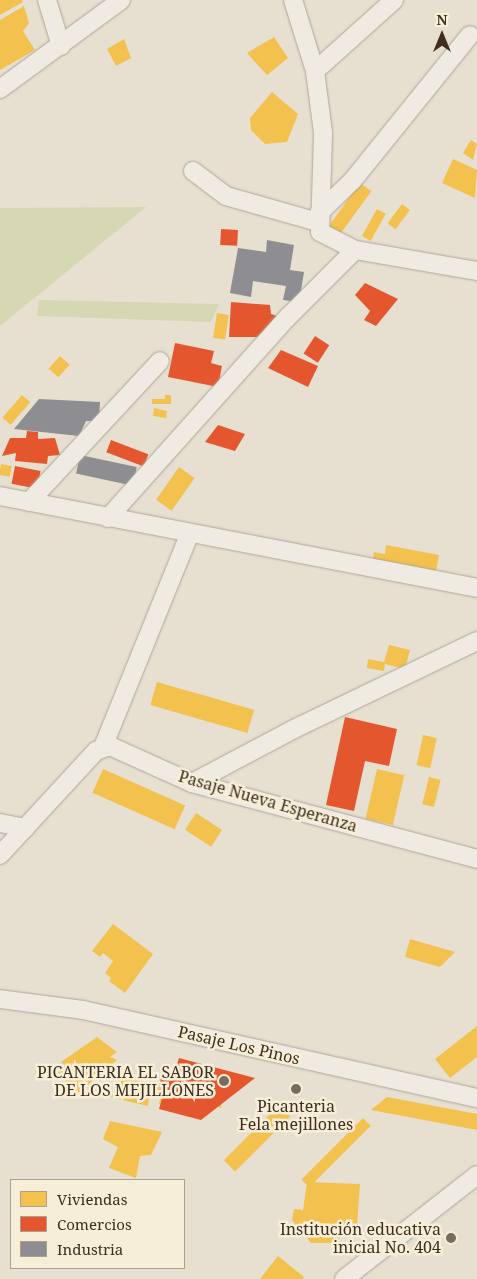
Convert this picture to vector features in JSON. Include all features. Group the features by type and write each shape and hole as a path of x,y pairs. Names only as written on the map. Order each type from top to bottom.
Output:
{"street":[{"path":"47,0 61,46"},
{"path":"0,88 61,46 121,0"},
{"path":"294,0 314,71 323,133 318,217 320,232 355,250 477,271"},
{"path":"314,71 394,0"},
{"path":"318,217 353,180 470,35"},
{"path":"193,171 226,196 318,217"},
{"path":"108,518 288,317 355,250"},
{"path":"29,502 160,361"},
{"path":"0,496 477,588"},
{"path":"0,855 103,747 190,533"},
{"path":"192,783 294,728 477,641"},
{"name":"Pasaje Nueva Esperanza","path":"103,747 110,746 192,783 477,860"},
{"path":"0,823 26,828"},
{"name":"Pasaje Los Pinos","path":"0,999 83,1010 477,1098"},
{"path":"344,1279 477,1175"}],"green space":[{"path":"146,207 5,322 0,326 0,208"},
{"path":"39,300 219,304 211,322 37,316"}],"building: Viviendas":[{"path":"0,0 22,0 23,2 0,15"},
{"path":"24,6 29,23 23,31 35,50 0,70 0,20"},
{"path":"274,37 288,58 267,75 247,53"},
{"path":"124,39 131,58 116,66 107,49"},
{"path":"272,92 298,114 287,142 265,144 251,130 250,118"},
{"path":"471,140 477,144 473,160 463,153"},
{"path":"453,159 477,170 475,198 442,183"},
{"path":"360,183 371,191 336,240 325,232"},
{"path":"402,204 410,210 396,229 388,223"},
{"path":"377,209 386,214 371,241 362,236"},
{"path":"217,313 229,315 225,340 213,338"},
{"path":"60,356 70,365 58,377 49,369"},
{"path":"22,395 30,402 11,425 2,418"},
{"path":"165,395 171,395 171,404 152,404 152,399 165,399"},
{"path":"154,408 167,411 166,418 153,416"},
{"path":"1,464 12,466 10,477 0,475"},
{"path":"179,467 195,478 172,511 156,500"},
{"path":"386,545 439,555 435,576 372,565 374,552 385,554"},
{"path":"389,645 410,650 405,669 385,664 384,671 367,668 368,659 384,662"},
{"path":"157,682 254,710 247,733 150,705"},
{"path":"423,735 437,738 430,768 417,765"},
{"path":"103,769 185,806 175,829 92,793"},
{"path":"377,769 404,775 393,825 366,819"},
{"path":"429,777 441,780 434,807 422,804"},
{"path":"196,813 222,830 211,847 185,830"},
{"path":"113,924 153,954 125,993 109,981 111,978 105,973 113,961 103,953 100,957 92,951"},
{"path":"410,939 455,952 440,967 405,957"},
{"path":"477,1026 477,1057 450,1078 435,1059"},
{"path":"97,1037 117,1052 110,1057 117,1060 76,1095 58,1072 65,1065 61,1062"},
{"path":"121,1073 150,1085 148,1106 106,1096 119,1092"},
{"path":"158,1083 223,1096 221,1108 212,1105 209,1114 159,1104 162,1091 153,1089"},
{"path":"387,1097 477,1114 477,1130 371,1110"},
{"path":"279,1105 290,1116 235,1171 224,1160"},
{"path":"363,1118 371,1126 309,1187 301,1180"},
{"path":"110,1121 162,1132 151,1155 140,1156 136,1178 109,1168 118,1147 103,1139"},
{"path":"307,1182 360,1184 357,1226 333,1243 311,1243 292,1220 294,1209 303,1210"},
{"path":"278,1256 304,1277 302,1279 260,1279"}],"building: Comercios":[{"path":"221,229 238,230 237,246 220,245"},
{"path":"365,283 398,299 376,326 364,320 370,311 355,295"},
{"path":"231,302 270,305 271,314 277,316 266,337 229,337"},
{"path":"315,336 329,345 318,363 304,354"},
{"path":"175,343 214,351 211,363 222,366 218,387 168,377"},
{"path":"281,350 318,366 308,387 268,368"},
{"path":"218,425 245,434 235,451 205,442"},
{"path":"27,431 38,432 38,439 55,438 60,455 48,456 47,464 15,461 16,453 2,456 10,438 26,438"},
{"path":"111,440 148,454 144,466 106,452"},
{"path":"15,466 41,471 37,489 12,484"},
{"path":"345,717 397,729 389,766 365,761 354,811 326,805"},
{"path":"179,1058 255,1078 201,1120 159,1109 165,1088 159,1087 161,1078 172,1081"}],"building: Industria":[{"path":"267,240 294,245 290,270 304,272 299,302 283,300 286,286 253,281 251,297 230,293 238,248 266,252"},
{"path":"39,399 100,402 99,421 86,421 79,436 14,429"},
{"path":"80,455 137,467 133,486 76,474"}],"place":[{"name":"PICANTERIA EL SABOR DE LOS MEJILLONES","path":"224,1081"},
{"name":"Picanteria Fela mejillones","path":"296,1089"},
{"name":"Institución educativa inicial No. 404","path":"451,1238"}]}
